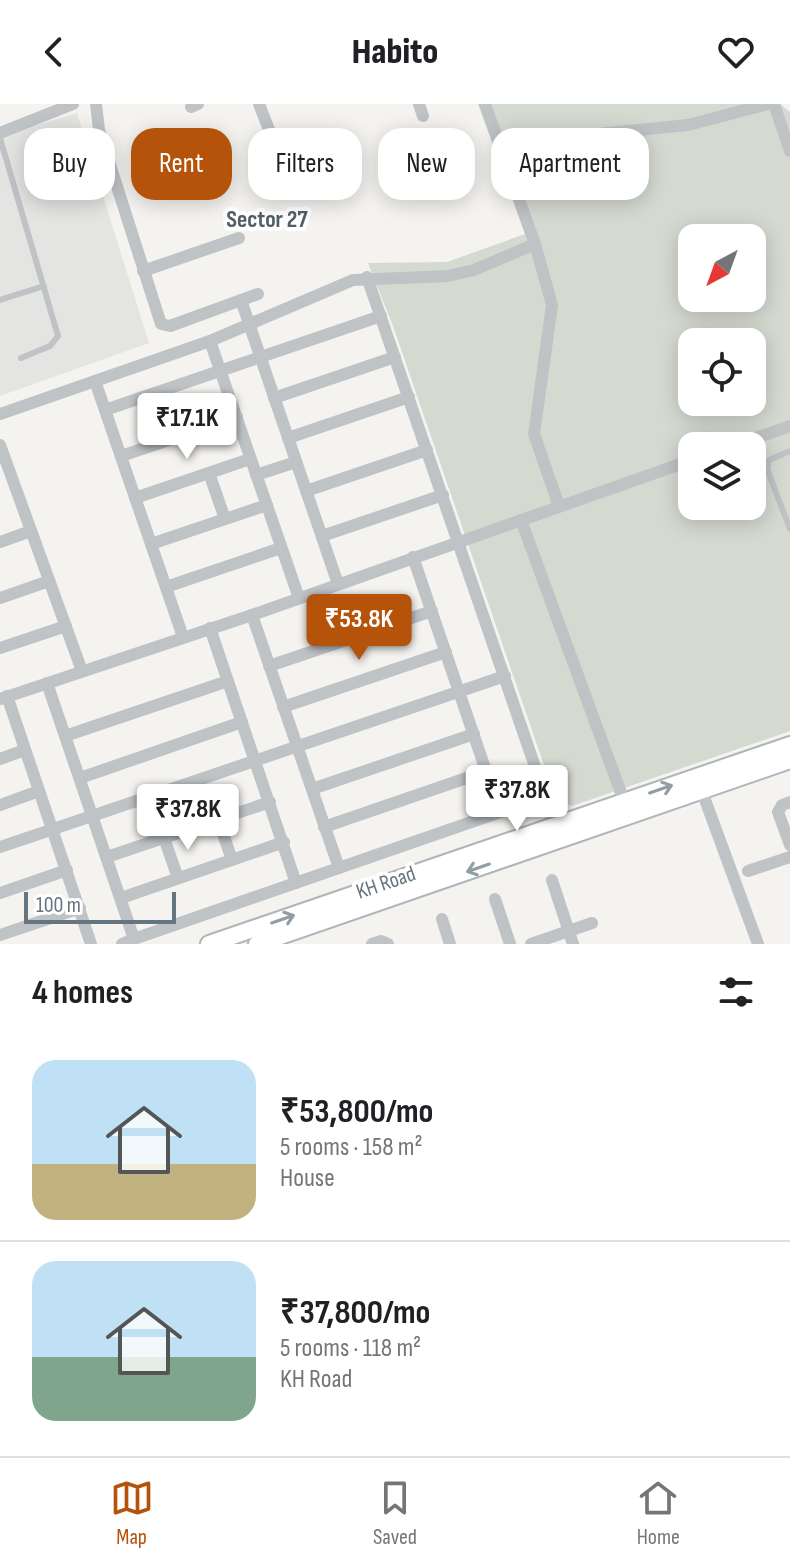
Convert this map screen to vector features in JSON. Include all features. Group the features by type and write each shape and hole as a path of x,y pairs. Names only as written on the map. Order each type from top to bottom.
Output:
{"main road":[{"name":"KH Road","path":"257,944 699,784 790,745"},
{"name":"KH Road","path":"209,944 624,801 790,760"}],"street":[{"path":"0,135 73,104"},
{"path":"96,104 99,130 158,320 166,326 258,294"},
{"path":"259,104 268,128"},
{"path":"485,104 493,128"},
{"path":"649,129 688,125 771,104 785,120 790,151"},
{"path":"519,200 552,305 534,434 559,506"},
{"path":"143,271 239,238"},
{"path":"0,414 210,341 353,280 367,277 448,276 474,270 535,244"},
{"path":"47,683 121,898 128,942 535,800 543,790 367,277"},
{"path":"241,300 338,584"},
{"path":"105,410 381,316"},
{"path":"210,341 299,598"},
{"path":"274,398 395,357"},
{"path":"95,381 183,637"},
{"path":"288,438 409,397"},
{"path":"121,456 237,417"},
{"path":"766,434 790,426"},
{"path":"0,445 82,671"},
{"path":"306,491 427,450"},
{"path":"135,498 250,459"},
{"path":"256,475 296,462"},
{"path":"91,944 25,750 3,697 252,615 678,465"},
{"path":"209,473 225,519"},
{"path":"0,491 15,486"},
{"path":"322,536 443,495"},
{"path":"151,544 267,505"},
{"path":"521,520 624,801"},
{"path":"0,542 31,531"},
{"path":"166,587 281,548"},
{"path":"413,557 500,812"},
{"path":"0,598 49,581"},
{"path":"269,666 432,611"},
{"path":"252,615 339,868"},
{"path":"0,648 66,626"},
{"path":"210,628 296,883"},
{"path":"283,707 446,652"},
{"path":"0,847 505,676"},
{"path":"65,736 228,681"},
{"path":"80,778 242,722"},
{"path":"312,789 474,734"},
{"path":"0,759 25,750"},
{"path":"324,827 487,771"},
{"path":"699,784 758,944"},
{"path":"0,805 39,791"},
{"path":"107,857 270,802"},
{"path":"790,802 782,805 778,812 790,845"},
{"path":"218,819 232,860"},
{"path":"164,838 178,878"},
{"path":"121,898 284,842"},
{"path":"748,871 790,857"},
{"path":"0,893 67,870"},
{"path":"552,880 573,944"},
{"path":"495,899 510,944"},
{"path":"0,935 80,908"},
{"path":"442,919 450,944"},
{"path":"531,944 592,923"},
{"path":"372,944 381,941 388,944"}],"lane":[{"path":"0,135 58,336 50,346 21,358"},
{"path":"0,300 44,286"},
{"path":"790,451 769,460 767,469 790,529"}],"shaded area":[{"path":"478,104 780,104 790,112 790,731 572,806 556,800 393,326 368,263 447,262 525,234 513,200 649,200 649,128 491,128 491,140"},
{"path":"77,113 82,128 27,128"},
{"path":"24,129 24,200 104,200 149,343 0,396 0,136"}],"district":[{"name":"Sector 27","path":"267,219"}]}
